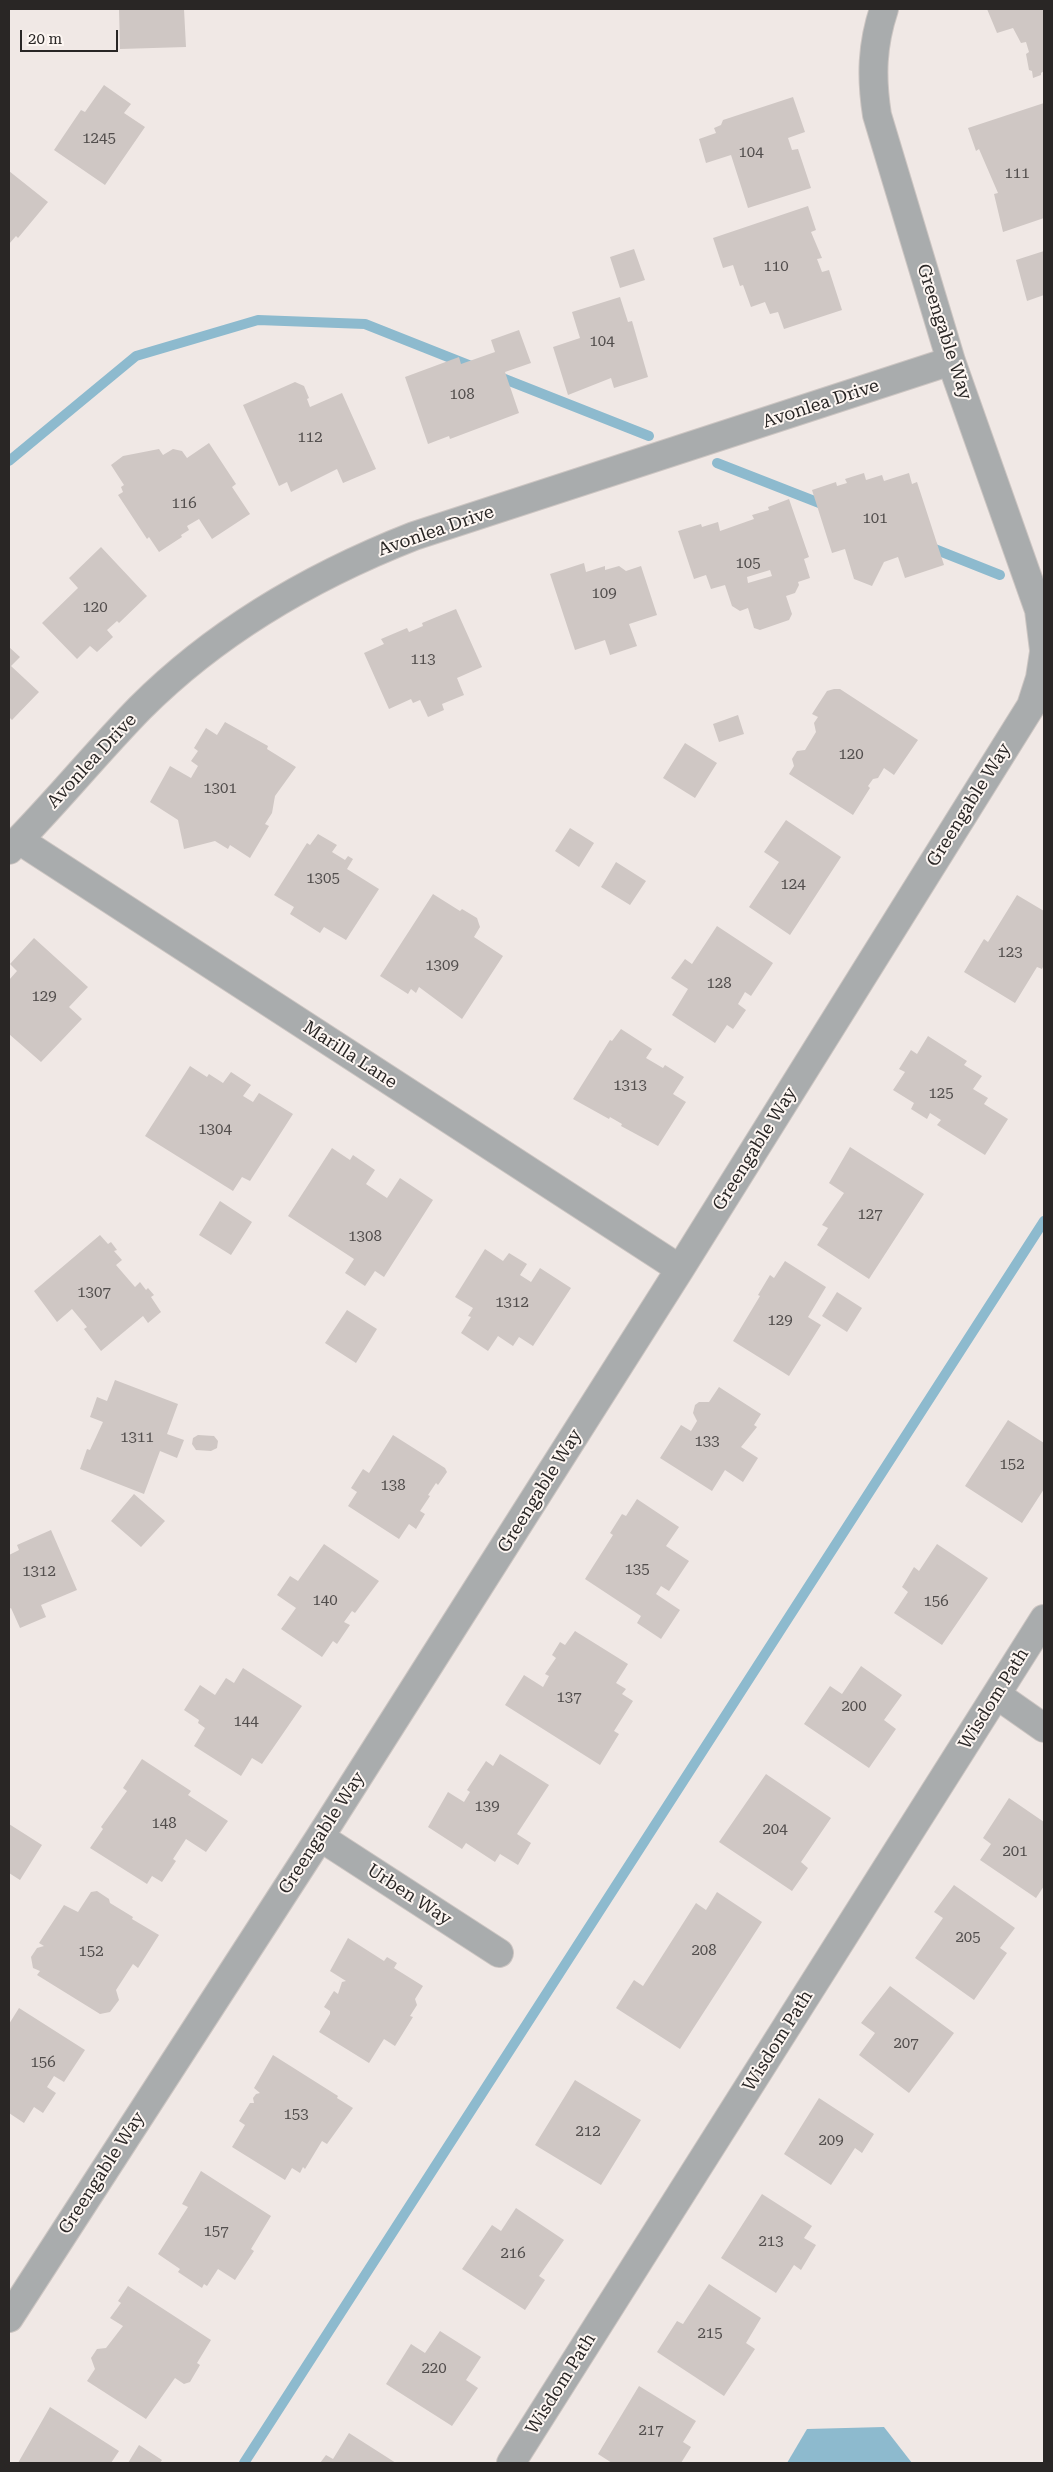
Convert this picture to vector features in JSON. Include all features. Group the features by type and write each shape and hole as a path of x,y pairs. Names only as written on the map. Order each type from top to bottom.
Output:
{"street":[{"name":"Greengable Way","path":"9,2318 320,1837 680,1269 1031,706 1040,678 1044,651 1039,610 951,361 878,115 873,87 873,58 877,31 884,9"},
{"name":"Avonlea Drive","path":"14,845 141,708 207,649 256,614 294,591 359,558 414,536 951,361"},
{"name":"Marilla Lane","path":"14,845 680,1269"},
{"name":"Wisdom Path","path":"511,2463 1044,1619"},
{"path":"997,1695 1044,1728"},
{"name":"Urben Way","path":"320,1837 499,1953"}],"water":[{"path":"884,2427 912,2463 787,2463 807,2429"}],"building":[{"path":"119,9 184,9 186,47 120,49"},
{"path":"987,9 1044,9 1044,71 1041,75 1033,78 1032,71 1029,70 1026,54 1029,52 1026,42 1021,43 1013,28 997,33"},
{"path":"104,85 131,104 124,113 145,127 105,185 54,150 81,110 85,112"},
{"path":"793,97 805,132 788,138 792,150 798,149 811,188 748,208 731,155 706,163 699,139 716,133 714,128 721,125 723,120"},
{"path":"1044,103 1044,218 1003,232 994,194 998,193 979,149 976,151 968,128"},
{"path":"9,171 48,202 18,238 16,236 9,244"},
{"path":"808,206 816,230 811,232 822,258 817,259 822,272 829,270 842,310 784,329 778,312 770,314 765,302 751,307 743,285 740,286 733,265 723,268 713,238"},
{"path":"634,249 645,280 620,288 610,257"},
{"path":"1044,251 1044,295 1027,301 1016,260"},
{"path":"620,297 628,322 632,321 648,377 614,388 611,378 568,395 553,347 580,338 572,312"},
{"path":"519,330 531,363 505,372 519,413 450,439 449,436 428,444 405,377 459,357 461,364 495,352 491,340"},
{"path":"295,382 304,386 309,398 307,399 310,407 342,393 376,469 343,483 337,469 291,492 287,482 279,486 243,405"},
{"path":"209,443 236,484 232,487 250,514 212,539 199,519 187,526 189,530 181,535 182,537 159,552 149,537 147,539 118,495 123,492 121,487 124,485 111,465 123,456 159,449 163,455 173,449 182,451 187,458"},
{"path":"864,473 866,480 882,475 884,481 909,473 912,484 917,482 944,565 905,578 898,557 884,562 872,586 854,579 845,549 832,553 812,490 836,482 837,486 847,483 845,479"},
{"path":"789,499 809,557 804,559 810,578 798,582 799,585 795,593 786,596 792,614 789,620 760,630 754,628 748,608 740,611 732,606 725,585 711,589 706,575 694,579 678,531 701,524 702,527 718,522 720,531 754,519 752,515 769,510 768,507","holes":["770,570 772,576 748,583 747,577"]},
{"path":"101,547 147,596 119,623 117,621 107,630 113,637 97,652 90,646 77,659 42,623 78,588 69,578"},
{"path":"584,563 586,572 605,566 605,570 619,566 626,571 641,566 657,615 629,624 637,646 610,655 605,640 575,650 550,574"},
{"path":"456,609 482,667 457,678 464,695 442,704 444,710 428,717 420,700 413,703 411,699 389,709 364,653 384,644 381,639 407,628 409,632 423,626 422,623"},
{"path":"9,647 20,657 11,666 39,692 12,720 9,717"},
{"path":"840,689 918,740 894,775 884,768 878,778 873,779 868,786 870,788 853,815 789,774 794,766 792,759 797,751 805,750 816,732 814,723 818,717 812,714 827,691"},
{"path":"738,715 744,734 719,742 713,724"},
{"path":"225,722 268,746 267,749 296,767 275,796 272,813 265,824 269,826 250,858 230,845 228,849 215,841 184,849 178,820 150,802 170,766 191,778 198,766 191,761 198,751 194,748 206,728 217,735"},
{"path":"685,743 717,763 695,798 663,778"},
{"path":"786,820 841,857 790,935 749,907 779,862 764,852"},
{"path":"570,828 594,843 579,867 555,851"},
{"path":"318,834 337,845 332,852 345,860 348,856 353,859 347,869 379,889 346,940 324,927 320,933 290,914 294,907 274,895 307,843 310,845"},
{"path":"616,862 646,881 630,905 601,887"},
{"path":"433,894 460,911 462,909 477,918 480,927 474,937 503,956 462,1019 419,987 416,993 411,989 408,994 380,976"},
{"path":"1017,895 1044,911 1044,965 1042,969 1037,967 1015,1003 964,972 984,939 988,942"},
{"path":"717,926 773,963 751,996 745,992 738,1004 746,1010 733,1029 727,1025 715,1043 672,1015 688,989 671,978 685,959 692,964"},
{"path":"34,938 88,987 69,1007 82,1019 41,1062 9,1034 9,980 17,971 10,964"},
{"path":"621,1029 652,1049 646,1058 663,1068 665,1065 684,1077 673,1094 686,1102 658,1146 621,1126 622,1124 610,1117 609,1119 573,1099 610,1040 612,1041"},
{"path":"928,1036 967,1061 964,1065 982,1076 973,1089 988,1098 984,1104 1008,1119 985,1155 937,1125 941,1120 930,1113 927,1119 911,1109 914,1103 893,1090 905,1072 899,1069 911,1050 917,1054"},
{"path":"190,1066 207,1077 209,1074 223,1083 231,1072 251,1085 243,1096 253,1102 259,1093 293,1114 250,1181 242,1177 233,1191 145,1136"},
{"path":"850,1147 924,1194 869,1279 817,1245 828,1228 822,1225 844,1193 829,1183"},
{"path":"332,1148 350,1160 353,1155 375,1170 366,1184 387,1198 400,1178 433,1200 384,1277 375,1271 365,1286 345,1273 354,1259 288,1216"},
{"path":"220,1201 252,1222 231,1255 199,1235"},
{"path":"100,1235 108,1244 111,1242 117,1250 114,1251 122,1260 116,1265 135,1287 140,1282 146,1290 148,1288 154,1295 151,1297 161,1312 148,1323 143,1316 101,1351 84,1329 87,1327 72,1309 57,1322 34,1291"},
{"path":"485,1249 503,1261 509,1253 527,1264 520,1275 531,1282 540,1268 571,1288 533,1346 519,1337 513,1346 498,1336 488,1351 461,1333 471,1317 468,1316 473,1308 455,1297"},
{"path":"785,1261 826,1287 808,1317 821,1325 789,1376 733,1341 760,1296 758,1295 770,1275 774,1278"},
{"path":"837,1292 862,1308 847,1332 822,1316"},
{"path":"347,1310 377,1329 356,1363 325,1343"},
{"path":"115,1380 178,1404 167,1434 184,1440 177,1458 160,1451 144,1494 80,1469 87,1449 90,1450 103,1422 90,1417 97,1397 107,1401"},
{"path":"719,1387 761,1414 754,1425 757,1427 741,1447 758,1458 743,1482 725,1470 712,1491 660,1458 681,1425 691,1431 697,1421 693,1413 695,1405 699,1402 709,1402"},
{"path":"1008,1420 1044,1443 1044,1489 1022,1523 965,1486"},
{"path":"198,1435 214,1436 218,1441 217,1448 211,1451 196,1450 192,1444 193,1438"},
{"path":"393,1435 445,1468 447,1472 428,1495 430,1496 420,1511 425,1514 416,1529 409,1524 399,1539 348,1506 357,1492 351,1488 363,1469 369,1473"},
{"path":"134,1494 165,1521 141,1547 111,1521"},
{"path":"637,1499 679,1527 666,1546 689,1561 669,1591 661,1586 656,1594 680,1610 661,1639 637,1623 641,1616 585,1579 613,1535 610,1533 622,1514 626,1516"},
{"path":"51,1530 77,1590 41,1605 46,1617 20,1628 11,1608 9,1609 9,1555 19,1550 17,1545"},
{"path":"324,1544 379,1581 355,1613 352,1611 344,1622 350,1625 337,1644 333,1641 322,1657 281,1629 296,1608 277,1595 290,1576 298,1581"},
{"path":"937,1544 988,1578 942,1645 894,1613 908,1592 902,1587 914,1567 919,1571"},
{"path":"575,1631 628,1664 616,1683 626,1689 622,1694 633,1701 614,1731 619,1734 600,1765 505,1705 524,1675 543,1687 549,1676 545,1674 556,1658 552,1655 560,1642 565,1645"},
{"path":"861,1666 902,1695 884,1720 896,1729 869,1768 804,1724 830,1686 842,1694"},
{"path":"243,1668 302,1706 262,1764 252,1758 241,1776 194,1746 205,1728 198,1723 199,1720 184,1710 200,1685 215,1695 226,1678 234,1683"},
{"path":"500,1754 549,1785 517,1834 531,1843 518,1865 500,1854 495,1862 466,1843 462,1849 428,1827 448,1792 464,1802 470,1792 467,1790 486,1761 493,1766"},
{"path":"142,1759 191,1791 188,1795 228,1821 206,1852 186,1839 173,1859 176,1861 162,1882 152,1876 147,1884 90,1848 103,1829 101,1827 127,1791 123,1788"},
{"path":"766,1774 831,1818 801,1862 808,1868 792,1891 719,1842"},
{"path":"1009,1798 1044,1822 1044,1886 1036,1898 980,1860 991,1844 983,1838"},
{"path":"9,1824 42,1845 20,1880 9,1873"},
{"path":"954,1885 1015,1928 1000,1948 1007,1953 974,2000 915,1958 943,1918 934,1912"},
{"path":"97,1891 109,1899 110,1903 133,1917 132,1919 159,1935 138,1968 133,1964 116,1990 119,2000 110,2012 100,2014 37,1975 40,1971 33,1968 31,1957 37,1948 44,1946 39,1943 64,1905 78,1912 91,1892"},
{"path":"717,1892 762,1922 680,2049 616,2008 634,1980 643,1986 696,1903 706,1910"},
{"path":"348,1938 384,1961 387,1957 397,1963 394,1968 423,1986 415,1999 417,2005 410,2016 413,2017 395,2046 384,2039 369,2063 319,2032 330,2014 330,2011 324,2007 334,1991 338,1994 342,1982 346,1981 330,1971"},
{"path":"890,1986 954,2033 909,2093 859,2055 875,2033 861,2023"},
{"path":"19,2008 85,2050 64,2082 54,2076 47,2087 56,2093 43,2113 34,2107 24,2123 9,2113 9,2024"},
{"path":"273,2055 338,2096 337,2098 353,2108 327,2144 322,2141 305,2169 303,2167 300,2173 292,2168 285,2180 232,2147 245,2125 239,2121 250,2103 254,2103 253,2098 256,2094 260,2093 254,2088"},
{"path":"575,2080 641,2120 601,2185 535,2145"},
{"path":"819,2098 874,2134 862,2153 855,2148 831,2185 784,2154"},
{"path":"201,2171 271,2216 251,2249 254,2251 235,2280 218,2269 207,2286 204,2284 202,2288 178,2272 180,2269 158,2254 188,2207 182,2204"},
{"path":"762,2194 812,2226 804,2238 816,2245 801,2270 794,2265 776,2293 721,2258"},
{"path":"516,2208 564,2240 539,2276 545,2280 525,2310 462,2269 492,2225 501,2231"},
{"path":"709,2284 761,2318 746,2343 755,2349 724,2396 657,2352 677,2321 683,2324"},
{"path":"128,2286 211,2340 197,2363 200,2365 190,2382 184,2384 175,2378 146,2419 87,2381 95,2369 91,2358 97,2349 106,2348 123,2326 110,2318 121,2303 118,2301"},
{"path":"440,2331 481,2357 466,2380 478,2388 452,2426 386,2384 411,2344 425,2353"},
{"path":"639,2386 696,2421 683,2442 691,2447 681,2463 612,2463 598,2454"},
{"path":"50,2407 119,2451 111,2463 18,2463"},
{"path":"349,2433 396,2463 320,2463 326,2455 333,2459"},
{"path":"139,2445 162,2460 160,2463 128,2463"}],"waterway":[{"path":"9,461 136,356 258,320 365,324 476,368"},
{"path":"497,376 649,436"},
{"path":"717,463 827,506"},
{"path":"927,546 1000,575"},
{"path":"244,2463 1044,1221"}]}
